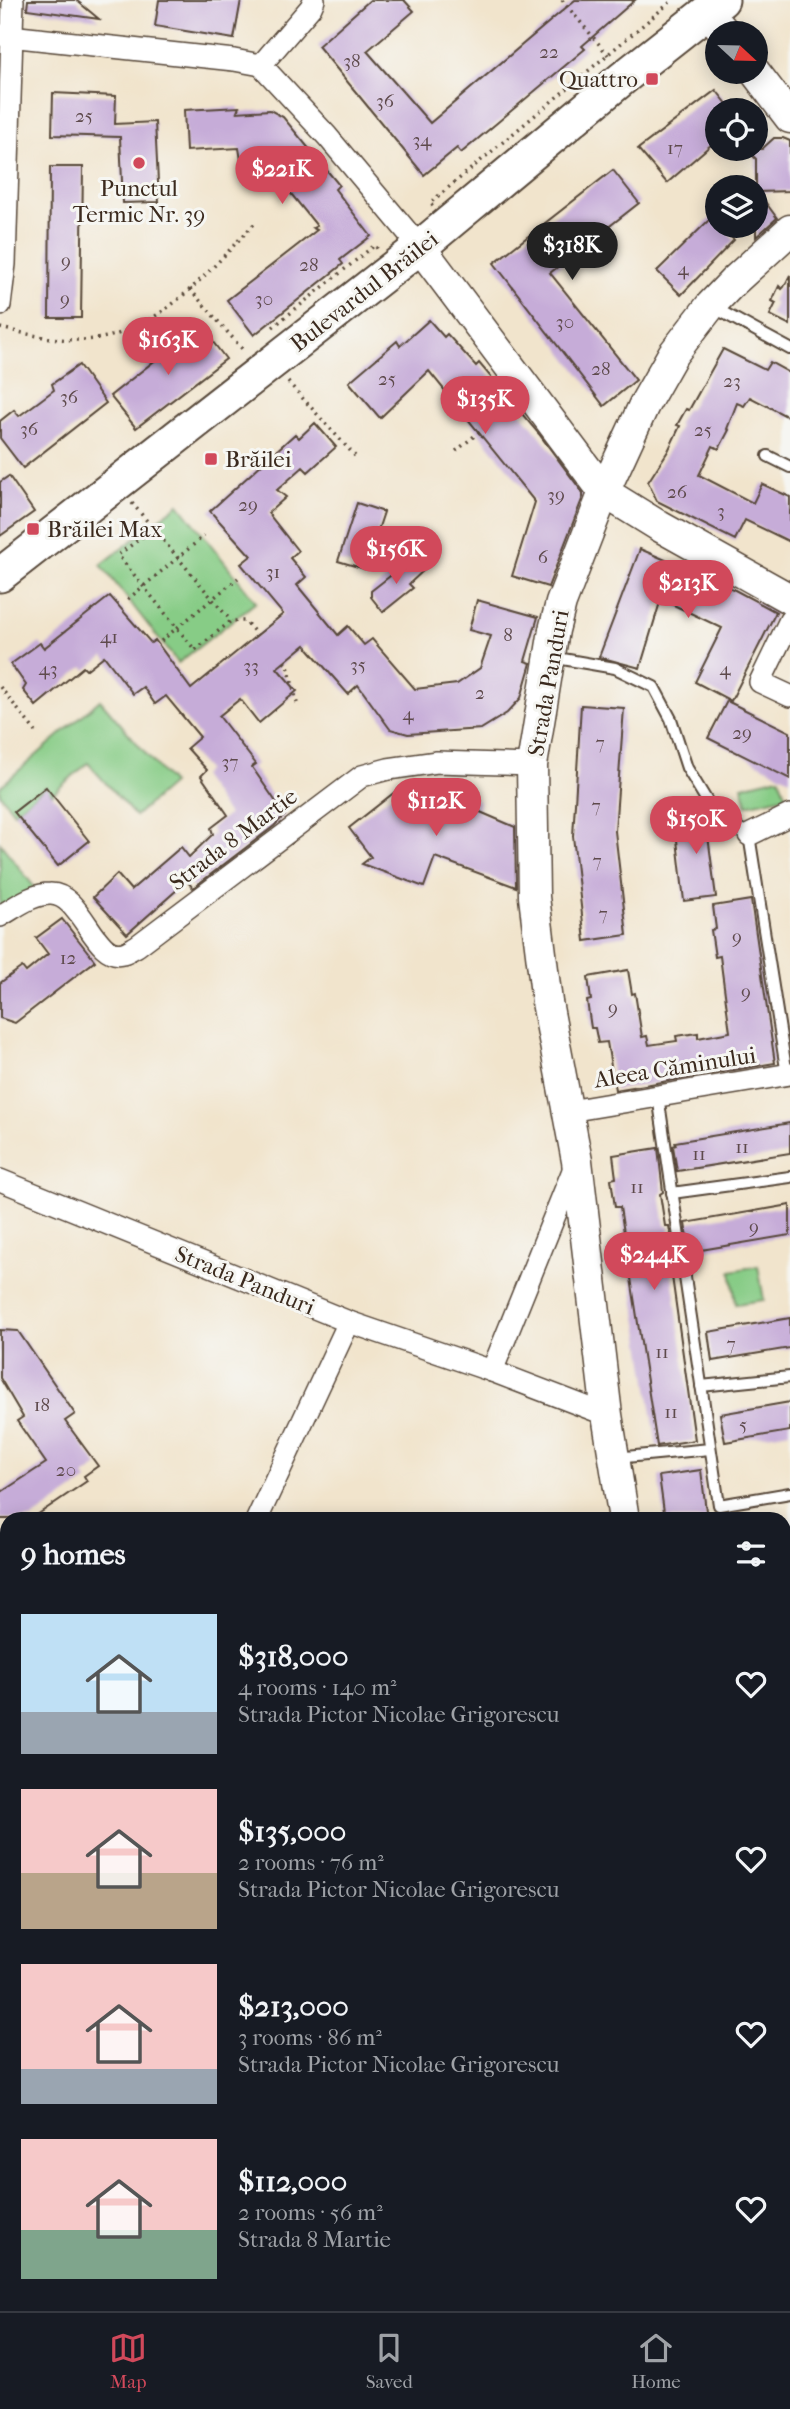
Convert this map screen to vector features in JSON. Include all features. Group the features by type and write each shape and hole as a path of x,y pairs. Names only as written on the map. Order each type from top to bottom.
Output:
{"main road":[{"name":"Bulevardul Brăilei","path":"0,575 117,485 257,358 419,247 623,78 718,15"}],"street":[{"path":"0,304 5,264 5,35 13,0"},
{"path":"261,65 314,0"},
{"path":"5,35 261,65 327,136 419,247 604,492 790,599"},
{"path":"764,84 790,118"},
{"name":"Strada Panduri","path":"623,1512 607,1415 577,1161 547,1002 534,897 532,765 549,657 561,603 604,492 643,405 673,354 711,306 790,230"},
{"path":"790,620 760,682 790,696"},
{"name":"Strada 8 Martie","path":"0,916 33,897 52,893 67,898 103,946 115,954 123,953 137,946 362,776 388,769 437,762 532,765"},
{"path":"749,835 790,815"},
{"name":"Aleea Căminului","path":"569,1111 788,1075"},
{"path":"492,1371 577,1161"},
{"name":"Strada Panduri","path":"0,1180 349,1322 492,1371 607,1415"},
{"path":"260,1512 349,1322"}],"lane":[{"path":"711,306 790,349"},
{"path":"768,456 790,467"},
{"path":"549,657 615,668 654,687 671,719 687,768 713,811 749,835 788,1075"},
{"path":"658,1096 719,1505 790,1493"},
{"path":"672,1193 790,1177"},
{"path":"701,1387 790,1377"},
{"path":"615,1458 710,1449"}],"path":[{"path":"562,0 608,55"},
{"path":"430,202 673,0"},
{"path":"0,328 42,338 82,340 122,332 159,315 190,289 257,221"},
{"path":"190,289 355,456"},
{"path":"456,451 529,391"},
{"path":"117,485 232,621"},
{"path":"154,528 118,555 195,650 232,621 245,621 257,635"},
{"path":"128,599 204,536"},
{"path":"161,641 238,578"},
{"path":"284,662 288,666 297,703"},
{"path":"0,687 36,732"}],"green space":[{"path":"179,504 256,602 178,663 101,565"},
{"path":"100,700 172,784 135,816 88,763 52,794 45,787 14,812 0,794 0,787"},
{"path":"779,777 786,796 747,805 742,786"},
{"path":"0,843 35,888 0,909"},
{"path":"758,1266 764,1300 736,1304 731,1271"}],"building":[{"path":"28,0 76,0 99,19 27,9"},
{"path":"159,0 241,0 234,39 155,26"},
{"path":"370,0 404,0 414,11 367,51 430,123 575,0 635,0 582,46 585,49 461,153 457,148 424,175 318,46"},
{"path":"716,90 722,98 705,98"},
{"path":"53,93 116,96 115,124 155,122 159,202 123,203 120,137 52,135"},
{"path":"705,98 705,150 667,183 638,149"},
{"path":"239,107 237,112 270,110 283,117 339,185 335,189 371,236 340,260 343,264 254,335 227,300 317,230 313,228 317,226 272,170 269,172 258,159 241,160 239,148 186,151 184,110"},
{"path":"774,138 790,141 790,191 768,192 768,175 756,175 756,161 768,161 768,144"},
{"path":"50,167 83,167 81,318 49,318"},
{"path":"613,170 639,203 550,273 636,380 604,406 494,263"},
{"path":"768,206 777,218 768,226"},
{"path":"705,224 705,238 734,240 681,295 657,271"},
{"path":"790,275 790,325 770,315 776,303 772,301 779,286 782,289 784,287"},
{"path":"429,320 444,337 447,334 476,366 479,363 539,434 583,493 548,587 512,576 535,502 429,371 380,418 349,382 397,341 400,346"},
{"path":"200,325 226,359 136,428 110,396"},
{"path":"723,349 765,370 770,362 790,373 790,418 750,397 744,406 737,403 727,429 729,430 719,449 713,446 699,475 753,503 762,484 790,497 790,542 745,520 735,540 657,501 648,482 668,451 686,409 689,410"},
{"path":"79,365 106,403 23,468 0,438 0,421 14,410 19,416 54,390 52,384"},
{"path":"315,423 336,447 308,472 303,467 277,490 286,497 268,513 298,551 290,558 306,577 297,585 338,635 348,626 364,645 372,639 415,689 457,684 480,668 491,636 469,630 477,600 538,617 525,661 531,663 521,698 507,713 481,729 408,734 390,729 358,685 348,694 305,645 277,668 297,691 259,723 240,699 219,716 256,764 252,767 285,815 193,888 187,881 127,934 93,897 117,874 131,890 181,847 189,857 213,834 211,828 228,815 201,776 207,770 187,748 200,737 166,696 155,704 143,687 133,694 104,656 86,670 83,667 36,706 23,690 26,685 11,664 40,643 44,648 110,596 151,643 155,640 191,689 283,614 241,564 251,556 210,511 295,434 299,438"},
{"path":"9,476 34,512 0,536 0,482"},
{"path":"357,503 384,512 365,569 338,561"},
{"path":"640,549 733,589 776,612 731,701 695,682 722,628 661,599 640,668 599,657"},
{"path":"414,559 424,570 409,584 413,588 383,612 371,597 371,591 394,573 400,573"},
{"path":"727,701 790,732 790,779 708,738"},
{"path":"581,705 624,708 615,831 627,935 585,941 573,836"},
{"path":"46,787 89,841 58,866 14,812"},
{"path":"400,788 441,805 448,788 479,801 478,811 515,827 516,887 435,857 424,887 362,864 371,857 349,828"},
{"path":"700,805 705,813 716,897 684,901 676,831 686,829 683,807"},
{"path":"751,900 775,1063 615,1090 607,1042 598,1043 595,1028 591,1028 587,1001 591,1000 588,977 628,970 632,994 635,993 642,1037 647,1036 649,1045 677,1041 676,1036 698,1033 698,1038 730,1032 720,956 715,957 711,930 716,929 713,906"},
{"path":"62,919 95,961 15,1023 0,1018 0,983 22,967 26,972 48,954 36,938"},
{"path":"790,1123 790,1153 677,1171 673,1146 676,1145 675,1142"},
{"path":"658,1148 663,1192 660,1194 665,1226 669,1226 674,1254 669,1255 695,1440 657,1446 620,1207 615,1207 611,1179 616,1178 613,1155"},
{"path":"790,1205 790,1235 689,1252 685,1223"},
{"path":"790,1318 790,1348 712,1361 708,1332"},
{"path":"0,1330 18,1331 75,1414 65,1421 98,1466 84,1476 87,1481 41,1512 0,1512 0,1493 46,1463 17,1421 23,1417 0,1378"},
{"path":"790,1402 790,1431 725,1442 720,1414"},
{"path":"701,1470 706,1512 664,1512 659,1476"}],"place":[{"name":"Quattro","path":"652,79"},
{"name":"Punctul Termic Nr. 39","path":"139,163"},
{"name":"Brăilei","path":"211,459"},
{"name":"Brăilei Max","path":"33,529"}]}
